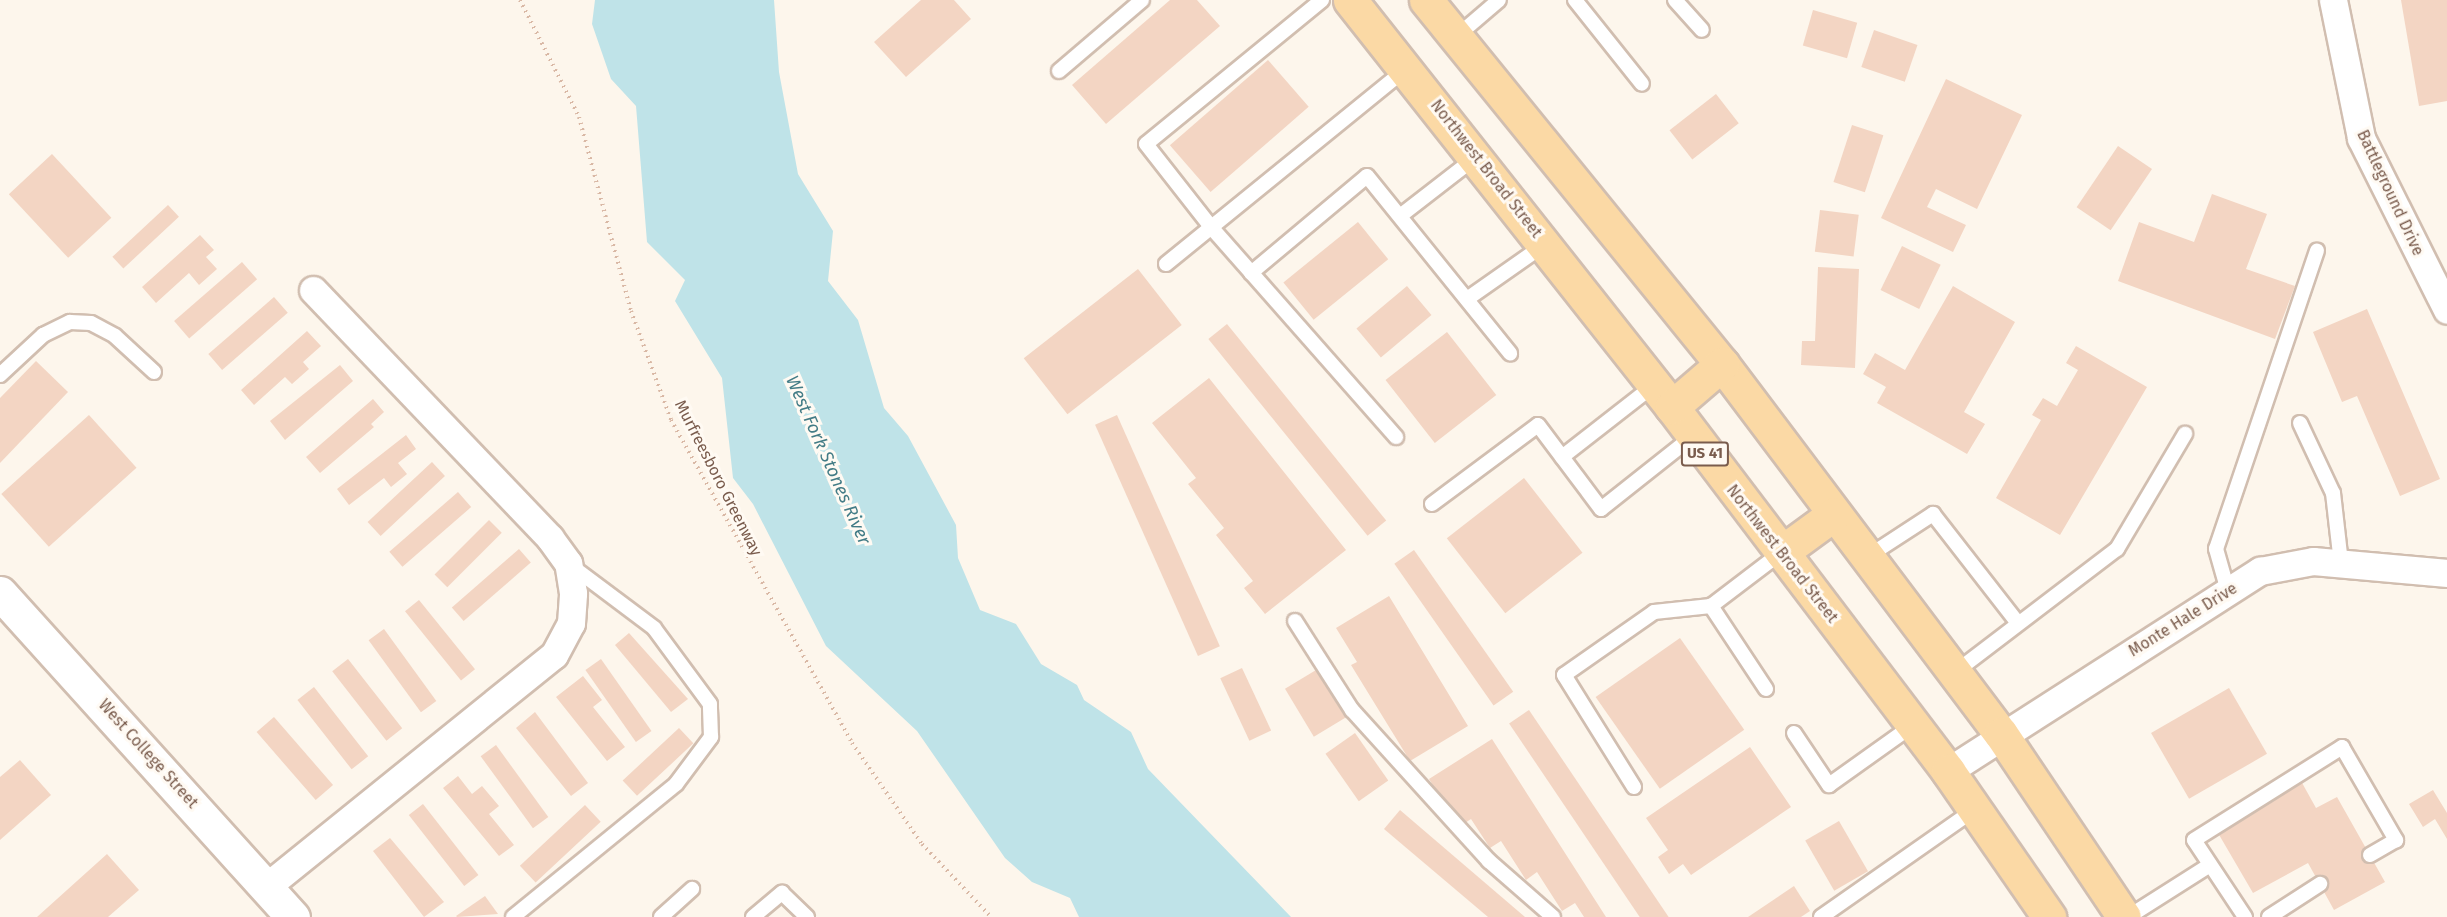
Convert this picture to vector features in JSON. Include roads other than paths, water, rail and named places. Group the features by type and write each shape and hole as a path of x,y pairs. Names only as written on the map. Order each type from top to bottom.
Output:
{"main road":[{"name":"Northwest Broad Street","path":"1350,0 1477,156 1782,552 1948,771 2049,917"},
{"path":"1426,0 1722,364 2001,734 2126,917"},
{"path":"1663,396 1722,364"},
{"path":"1782,552 1834,514"}],"street":[{"name":"Battleground Drive","path":"2333,0 2361,138 2444,295"},
{"path":"266,887 554,655 571,623 568,563 550,538 313,290"},
{"name":"Monte Hale Drive","path":"1948,771 2001,734 2260,571 2313,561 2447,573"},
{"name":"West College Street","path":"0,593 293,917"}],"lane":[{"path":"1059,71 1142,0"},
{"path":"1322,0 1146,144 1206,221 1396,437"},
{"path":"1457,36 1499,0"},
{"path":"1575,0 1642,84"},
{"path":"1675,0 1702,30"},
{"path":"1166,264 1206,221 1406,69"},
{"path":"1400,216 1477,156"},
{"path":"1251,273 1367,176 1510,353"},
{"path":"1467,299 1545,244"},
{"path":"2228,591 2216,549 2317,251"},
{"path":"0,375 43,335 70,322 91,323 115,336 154,372"},
{"path":"1562,457 1663,396"},
{"path":"2300,423 2333,494 2341,563"},
{"path":"1432,504 1538,425 1601,509 1692,437"},
{"path":"1954,672 2017,622 2117,549 2185,434"},
{"path":"1867,557 1933,514 2017,622"},
{"path":"1634,787 1564,675 1654,612 1711,606 1782,552"},
{"path":"513,917 676,784 711,737 710,704 654,628 568,563"},
{"path":"1711,606 1766,689"},
{"path":"1295,621 1352,710 1489,861 1553,917"},
{"path":"1794,733 1829,785 1913,725"},
{"path":"2245,917 2194,840 2342,747 2396,840 2370,855"},
{"path":"1821,917 1975,809"},
{"path":"2126,917 2210,865"},
{"path":"2270,915 2320,884"},
{"path":"661,917 692,889"},
{"path":"753,917 782,892 807,917"}],"water":[{"name":"West Fork Stones River","path":"595,0 774,0 779,72 798,174 833,231 828,281 858,320 884,408 908,436 956,525 958,558 980,610 1016,624 1041,664 1077,685 1084,700 1131,732 1148,769 1291,917 1079,917 1070,898 1032,882 1005,858 917,731 826,646 753,504 733,478 722,378 675,301 685,280 647,242 636,106 611,79 592,24"}]}
